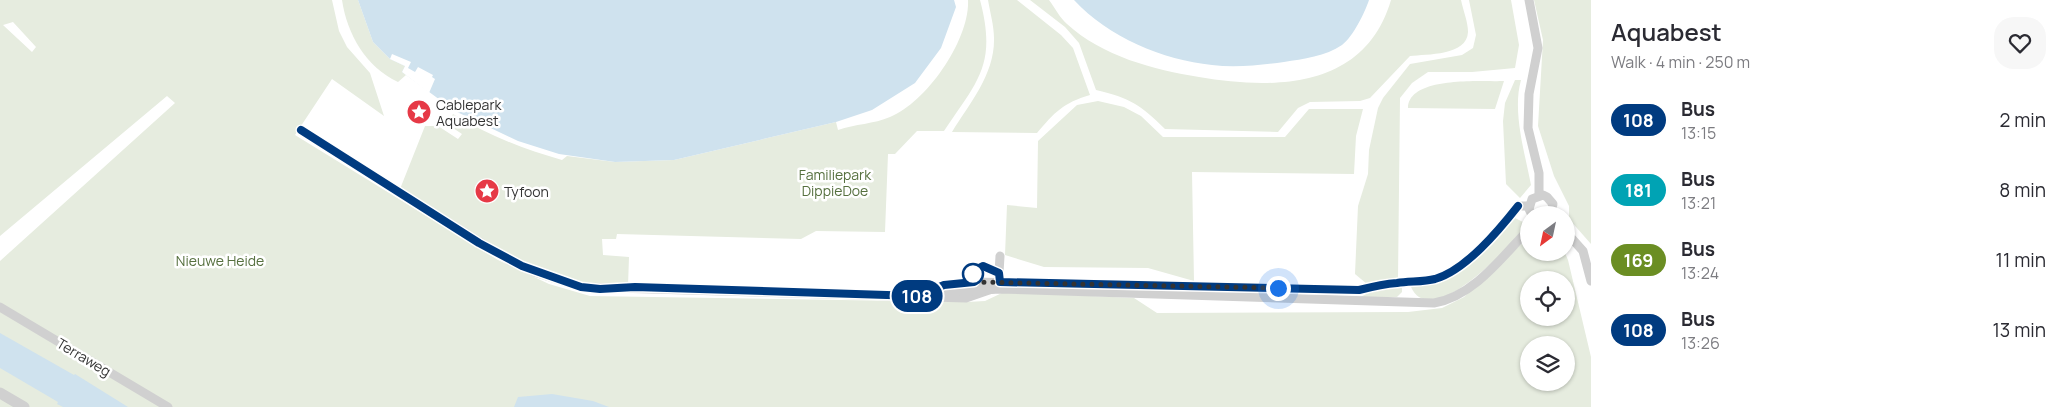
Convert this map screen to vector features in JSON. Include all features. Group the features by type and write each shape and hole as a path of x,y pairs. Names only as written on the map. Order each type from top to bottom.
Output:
{"street":[{"path":"1529,0 1538,48 1529,94 1528,128 1540,180 1539,195"},
{"path":"301,130 510,261 542,275 581,287 966,298 987,290 1434,303 1446,301 1468,289 1520,238"},
{"path":"1531,206 1532,199 1539,195 1548,197 1552,206"},
{"path":"918,296 944,285 1000,278 1359,290 1381,285 1434,279 1457,268 1495,234 1518,206 1520,207"},
{"path":"1575,242 1583,251 1591,280"},
{"path":"1000,256 1000,278"},
{"path":"974,282 973,274 976,269 983,266 1000,278"},
{"path":"974,282 987,290"},
{"name":"Terraweg","path":"0,307 168,407"},
{"path":"0,393 24,407"}],"green space":[{"name":"Nieuwe Heide","path":"0,0 332,0 339,31 347,47 370,73 384,116 332,79 295,135 498,260 549,284 590,296 967,302 985,301 1004,292 1134,298 1157,313 1408,312 1442,308 1464,297 1520,245 1520,261 1568,261 1571,271 1520,271 1520,326 1575,326 1575,290 1591,357 1591,407 0,407 0,261 175,103 167,96 0,236","holes":["13,22 36,47 32,52 3,25"]},
{"path":"342,0 358,0 373,42 390,59 405,66 406,75 398,82 376,68 360,48 348,25"},
{"name":"Familiepark DippieDoe","path":"968,0 980,0 985,22 985,57 981,71 975,84 944,131 917,131 895,154 888,154 885,232 816,231 801,239 617,234 616,239 602,239 603,255 629,257 628,286 594,286 565,280 515,260 491,247 400,189 425,126 438,126 458,139 462,134 447,124 453,114 493,135 548,156 562,160 567,156 615,162 674,160 836,122 838,130 884,119 904,109 918,98 944,68 962,33 967,16"},
{"path":"988,0 1017,0 1061,35 1073,48 1090,95 1073,101 1060,109 1037,133 952,132 980,88 990,64 994,38"},
{"path":"1030,0 1049,0 1067,24 1081,35 1096,45 1129,60 1164,70 1228,81 1286,82 1314,77 1339,67 1361,51 1378,29 1391,0 1461,0 1468,32 1466,40 1454,50 1436,54 1410,56 1370,98 1360,101 1310,102 1298,108 1278,132 1165,129 1142,108 1118,96 1096,90 1079,43 1065,27"},
{"path":"1469,0 1511,0 1519,45 1515,68 1472,72 1428,72 1412,83 1400,98 1398,279 1367,284 1355,274 1358,206 1368,174 1369,150 1378,108 1383,98 1410,64 1462,55 1473,48 1476,35"},
{"path":"1534,0 1591,0 1591,244 1575,226 1575,206 1569,206 1554,176 1538,126 1543,40"},
{"path":"1515,80 1521,80 1518,105 1519,119 1531,185 1520,198 1506,184 1503,121 1505,103"},
{"path":"1504,81 1495,109 1408,108 1411,98 1420,90 1432,86 1447,83"},
{"path":"1098,101 1124,107 1141,116 1163,137 1285,137 1309,109 1363,109 1356,136 1354,174 1192,172 1194,281 1148,268 1044,267 1005,255 1007,205 1037,208 1038,141 1077,105"},
{"path":"1515,218 1520,220 1520,234 1489,265 1453,293 1436,299 1421,298 1411,287 1434,284 1498,237"},
{"path":"1380,288 1402,288 1402,292 1397,297 1360,297"}],"water":[{"path":"358,0 954,0 956,7 941,48 915,83 872,110 836,122 674,160 615,162 559,154 518,141 455,111 402,72 405,66 390,59 373,42"},
{"path":"1074,0 1369,0 1354,30 1346,41 1336,49 1299,60 1230,66 1212,65 1175,58 1137,44 1103,25"},
{"path":"0,333 75,374 128,407 63,407 57,404 58,402 0,368"},
{"path":"552,394 593,401 609,407 514,407 518,397"}],"pier":[{"path":"392,54 411,62 408,68 415,72 418,67 433,75 432,77 435,79 429,93 402,72 405,66 390,59"}],"bus line":[{"name":"108","path":"301,130 510,261 557,280 581,287 600,289 635,287 800,294 918,296 944,285 974,282 973,274 976,269 983,266 999,273 1000,282 1044,285 1208,286 1348,291 1434,279 1445,275 1457,268 1495,234 1518,206"}],"place":[{"name":"Cablepark Aquabest","path":"419,112"},
{"name":"Tyfoon","path":"487,191"}],"route":[{"path":"973,274 974,282 1044,285 1278,288"}]}
